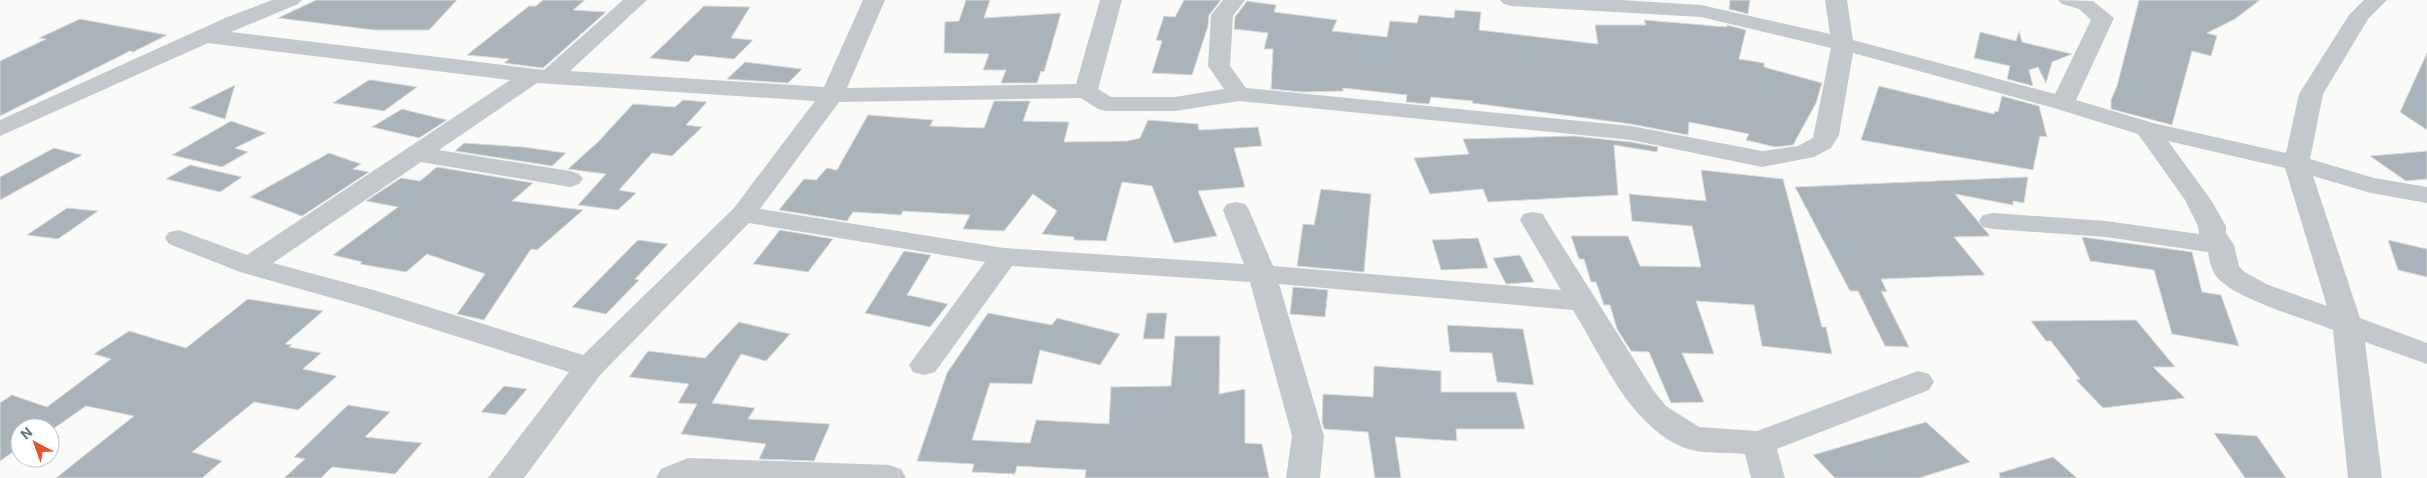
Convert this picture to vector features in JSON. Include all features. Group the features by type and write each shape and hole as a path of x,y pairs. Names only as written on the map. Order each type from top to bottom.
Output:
{"street":[{"path":"233,23 251,0"},
{"path":"0,129 233,23 290,0"},
{"path":"250,266 416,154 541,76 636,0"},
{"path":"506,478 589,368 743,214 832,95 874,0"},
{"path":"1086,91 1102,24 1111,0"},
{"path":"1234,0 1222,15 1219,66 1239,94"},
{"path":"1511,0 1701,11 1843,44 2062,103 2147,129 2296,163 2370,184 2427,196"},
{"path":"208,36 541,76 832,95 1086,91 1106,104 1175,104 1239,94 1432,114 1569,125 1631,133 1762,158 1805,152 1822,144 1827,135 1843,44 1836,0"},
{"path":"2062,103 2103,18 2086,5 2070,0"},
{"path":"2365,478 2348,326 2296,163 2311,94 2360,15 2376,0"},
{"path":"2147,129 2198,200 2212,226 2212,233 2220,245 2225,268 2233,277 2256,290 2427,354"},
{"path":"416,154 570,179"},
{"path":"1236,210 1262,274 1308,436 1303,478"},
{"path":"743,214 1004,257 1262,274 1580,300"},
{"path":"1533,220 1580,300 1642,398 1655,414 1692,438 1759,443 1918,382"},
{"path":"1993,221 2106,229 2220,245"},
{"path":"179,238 250,266 368,298 589,368"},
{"path":"924,365 1004,257"},
{"path":"1759,443 1768,478"},
{"path":"673,478 688,470 889,478"}],"building":[{"path":"316,0 457,0 429,30 374,30 278,18"},
{"path":"543,0 585,0 573,10 606,12 543,68 504,63 509,59 467,55 529,6 536,6"},
{"path":"966,0 990,0 984,18 1061,13 1044,72 1041,71 1037,83 1001,83 1006,70 983,70 989,54 944,53 945,22 959,21"},
{"path":"1184,0 1221,0 1209,15 1208,26 1192,75 1152,73 1162,41 1156,40 1164,16 1175,17"},
{"path":"1730,0 1750,0 1748,14 1729,9"},
{"path":"2139,0 2260,0 2235,19 2207,33 2217,36 2211,56 2192,51 2172,125 2111,109 2111,100 2117,86"},
{"path":"1247,1 1276,5 1274,12 1337,20 1332,31 1387,37 1390,21 1417,23 1419,15 1454,18 1455,10 1481,12 1479,30 1598,44 1595,25 1646,25 1644,20 1727,27 1727,25 1746,30 1739,59 1764,63 1764,67 1822,83 1816,103 1793,145 1775,147 1746,140 1749,134 1689,122 1688,135 1631,124 1472,103 1473,101 1431,97 1429,104 1406,102 1407,95 1343,88 1343,91 1303,92 1271,89 1273,49 1264,49 1268,33 1234,29 1235,17"},
{"path":"704,6 750,7 731,38 753,40 734,59 695,55 688,62 650,58"},
{"path":"80,19 167,35 133,52 130,51 0,116 0,61 46,39 39,38"},
{"path":"2019,31 2022,42 2072,54 2052,62 2046,83 2038,67 2029,70 2033,86 2007,79 2010,66 1974,58 1980,32 2016,41"},
{"path":"2427,53 2427,130 2400,112"},
{"path":"745,62 802,69 788,83 727,79"},
{"path":"369,80 417,87 384,111 333,103"},
{"path":"235,85 225,119 189,108"},
{"path":"1879,86 1994,114 1995,111 1998,112 2002,96 2039,106 2047,137 2040,136 2033,170 1861,140"},
{"path":"683,100 707,102 686,125 702,127 672,156 652,153 619,190 636,193 618,210 578,205 606,174 568,169 598,142 633,104 675,107"},
{"path":"994,101 1030,101 1023,121 1069,122 1064,142 1127,141 1140,138 1148,120 1198,124 1199,130 1258,127 1262,146 1234,148 1245,187 1198,191 1217,236 1174,243 1152,186 1122,182 1106,241 1074,240 1074,237 1042,234 1057,211 1033,194 1004,231 963,229 970,215 903,211 901,215 853,212 847,221 779,210 804,179 816,180 827,168 837,170 868,115 933,120 930,126 984,128"},
{"path":"402,109 447,120 419,138 372,127"},
{"path":"231,121 266,133 235,148 248,152 222,167 172,155"},
{"path":"1573,136 1658,147 1657,152 1614,145 1618,195 1488,202 1483,189 1430,194 1414,158 1469,154 1463,139"},
{"path":"464,143 523,147 566,153 552,166 455,151"},
{"path":"54,148 82,155 0,200 0,177"},
{"path":"2427,151 2427,179 2406,181 2370,156"},
{"path":"329,153 361,164 353,169 369,172 302,216 250,197"},
{"path":"190,165 242,177 220,192 166,179"},
{"path":"437,167 533,183 512,201 583,210 537,250 531,249 484,320 457,314 485,274 427,254 406,272 360,264 362,262 333,255 398,207 366,201 401,178 420,181"},
{"path":"1701,170 1783,179 1822,327 1826,327 1832,354 1762,346 1754,305 1696,301 1714,354 1682,353 1704,402 1671,403 1649,352 1631,351 1617,329 1610,305 1604,305 1596,282 1591,282 1584,259 1579,259 1571,236 1628,236 1640,266 1701,267 1692,226 1632,221 1629,194 1706,201"},
{"path":"2028,177 2024,203 2013,201 2013,205 1955,194 1990,236 1954,237 1985,275 1881,279 1887,292 1881,291 1909,347 1885,346 1858,291 1850,291 1795,187"},
{"path":"1321,189 1371,194 1364,272 1297,266 1303,224 1314,225"},
{"path":"67,208 98,211 58,239 27,235"},
{"path":"780,230 833,239 808,272 753,264"},
{"path":"2082,237 2192,252 2202,292 2221,295 2239,346 2172,334 2154,270 2090,261"},
{"path":"1478,238 1488,268 1441,270 1432,240"},
{"path":"638,240 668,244 635,279 639,280 606,314 572,307"},
{"path":"2388,240 2427,249 2427,277 2398,270"},
{"path":"904,251 931,255 907,295 948,304 930,327 865,313"},
{"path":"1520,255 1534,282 1506,284 1493,258"},
{"path":"1293,287 1328,290 1325,317 1290,314"},
{"path":"248,299 323,311 285,344 292,345 289,347 321,353 303,369 337,376 298,410 254,402 192,452 222,461 202,478 56,478 134,416 86,406 60,424 60,418 10,418 10,454 0,461 0,403 12,395 47,407 111,359 94,354 129,331 186,348"},
{"path":"988,313 1052,325 1057,318 1120,334 1100,365 1040,350 1032,384 990,383 972,440 1030,443 1036,420 1109,424 1111,387 1171,386 1175,336 1220,336 1219,394 1245,389 1245,443 1262,444 1269,478 1085,478 1086,470 1017,466 1015,474 972,472 974,464 917,461 947,373"},
{"path":"1147,313 1167,313 1164,339 1143,339"},
{"path":"2136,320 2175,367 2153,367 2185,398 2103,408 2076,380 2080,379 2051,341 2046,341 2031,321"},
{"path":"739,322 790,334 766,361 741,354 712,403 755,408 748,419 830,424 814,461 759,459 766,444 681,434 697,404 678,403 689,384 629,377 648,351 705,358"},
{"path":"1447,325 1523,329 1534,385 1497,382 1492,353 1450,352"},
{"path":"1374,366 1441,371 1441,392 1516,392 1525,429 1456,429 1457,441 1395,437 1401,478 1375,478 1368,432 1324,429 1322,421 1323,394 1373,397"},
{"path":"504,386 527,389 505,415 481,412"},
{"path":"348,405 390,412 365,437 422,443 395,474 332,467 321,478 284,478 305,459 294,457"},
{"path":"1926,422 1970,462 1919,478 1835,478 1813,455"},
{"path":"2214,433 2257,436 2286,478 2245,478"},
{"path":"2053,457 2077,478 2000,478 1999,473"}]}
